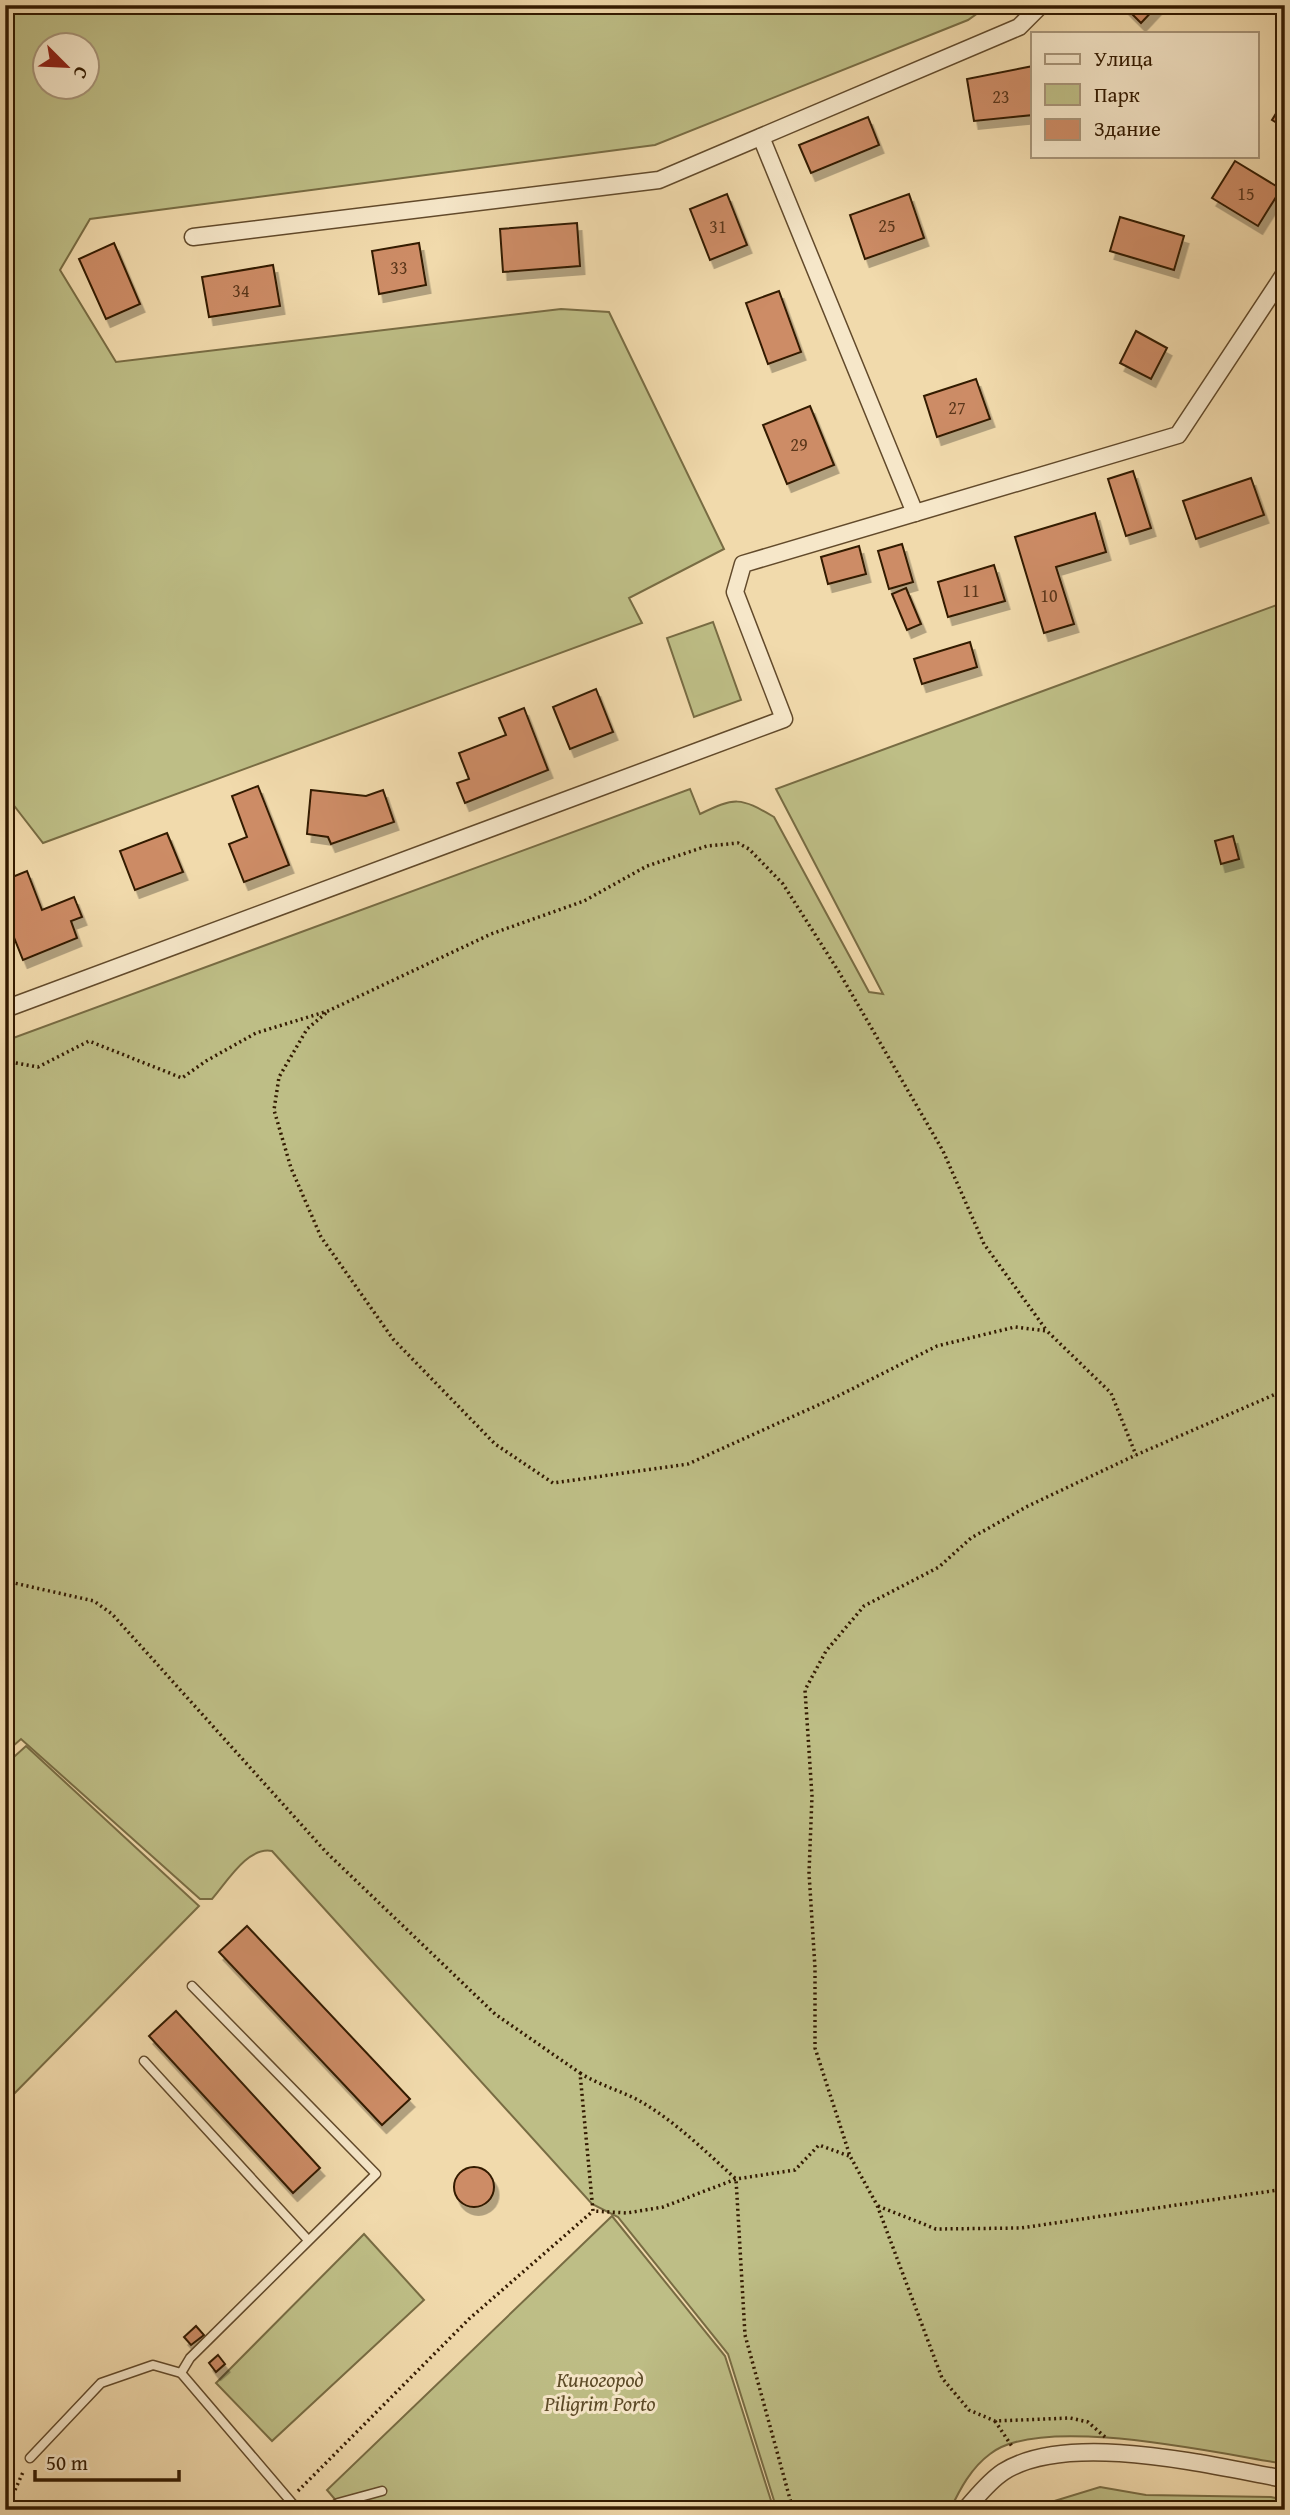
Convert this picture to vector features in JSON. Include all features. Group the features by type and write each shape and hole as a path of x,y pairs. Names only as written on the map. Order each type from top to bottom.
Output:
{"street":[{"path":"192,237 659,180 1019,27 1041,5"},
{"path":"761,137 915,513"},
{"path":"5,1009 783,719 735,592 743,564 1178,435 1285,274"},
{"path":"965,2510 1004,2472 1023,2463 1072,2452 1105,2452 1190,2462 1285,2479"}],"lane":[{"path":"181,2373 190,2358 376,2174 192,1986"},
{"path":"144,2061 308,2240"},
{"path":"30,2458 101,2383 153,2364 181,2373 299,2510"},
{"path":"327,2510 338,2502 382,2491"}],"path":[{"path":"5,1061 38,1067 89,1041 182,1078 257,1032 328,1012 491,933 584,901 647,866 706,846 738,843 749,849 783,884 839,972 943,1151 984,1244 1047,1331 1111,1393 1136,1455"},
{"path":"328,1012 307,1029 279,1077 274,1110 291,1168 321,1237 393,1339 495,1444 553,1483 688,1464 838,1396 937,1346 1015,1327 1047,1331"},
{"path":"1105,2452 1106,2438 1088,2422 1070,2418 995,2421 969,2410 942,2378 877,2205 850,2156 815,2048 815,1968 809,1873 812,1796 805,1690 826,1651 864,1606 939,1567 971,1538 1028,1506 1136,1455 1285,1390"},
{"path":"5,1581 94,1601 112,1614 326,1852 495,2014 603,2088 638,2100 688,2137 736,2179 745,2335 793,2510"},
{"path":"580,2073 593,2211"},
{"path":"289,2500 469,2319 593,2211 626,2213 663,2207 736,2179 795,2170 819,2145 850,2156"},
{"path":"877,2205 936,2229 1021,2228 1285,2189"},
{"path":"995,2421 1023,2463"},
{"path":"6,2510 30,2458"}],"green space":[{"path":"5,5 989,5 968,20 655,145 90,219 60,270 116,362 561,309 609,312 724,549 629,598 642,623 43,843 5,794"},
{"path":"1285,602 1285,2464 1133,2440 1049,2437 1015,2442 990,2454 972,2472 950,2510 777,2510 728,2354 618,2217 592,2204 272,1851 263,1851 246,1860 212,1899 200,1899 21,1739 5,1753 5,1041 690,789 700,814 722,804 737,802 753,806 774,817 869,992 883,994 776,789"},
{"path":"713,622 741,700 694,717 667,638"},
{"path":"26,1746 199,1906 5,2103 5,1765"},
{"name":"Киногород Piligrim Porto","path":"612,2216 725,2356 774,2510 344,2510 327,2490"},
{"path":"364,2234 424,2300 272,2441 216,2383"},
{"path":"1100,2487 1146,2495 1271,2497 1285,2500 1285,2510 1025,2510"}],"building":[{"path":"1123,5 1158,5 1141,23"},
{"path":"1031,66 1031,115 974,121 967,79"},
{"path":"1285,99 1285,128 1272,120"},
{"path":"868,117 879,145 811,173 799,145"},
{"path":"1235,161 1281,189 1258,226 1212,198"},
{"path":"727,194 747,245 710,260 690,209"},
{"path":"909,194 924,238 865,259 850,215"},
{"path":"1120,217 1184,236 1174,270 1110,251"},
{"path":"577,223 580,266 503,272 500,229"},
{"path":"114,243 140,304 106,319 79,259"},
{"path":"419,243 426,285 379,294 372,251"},
{"path":"273,265 280,306 209,317 202,277"},
{"path":"779,291 801,352 768,364 746,303"},
{"path":"1136,331 1167,348 1151,379 1120,363"},
{"path":"976,379 990,419 937,437 924,396"},
{"path":"810,406 834,465 787,484 763,425"},
{"path":"1133,471 1151,528 1126,536 1108,479"},
{"path":"1251,478 1264,515 1196,539 1183,501"},
{"path":"1095,513 1106,552 1056,567 1074,624 1044,633 1015,537"},
{"path":"902,544 913,582 889,589 878,551"},
{"path":"859,546 866,574 828,584 821,557"},
{"path":"994,565 1005,601 948,617 938,582"},
{"path":"906,588 921,624 907,630 892,594"},
{"path":"970,642 977,667 922,684 914,659"},
{"path":"596,689 613,732 570,749 553,707"},
{"path":"524,708 548,770 465,803 457,783 469,779 459,753 506,735 499,718"},
{"path":"258,786 289,865 244,882 229,844 247,837 232,796"},
{"path":"311,790 366,796 383,790 394,822 331,844 328,837 307,834"},
{"path":"167,833 183,872 135,890 120,851"},
{"path":"1233,836 1239,859 1221,864 1215,841"},
{"path":"27,871 42,910 74,897 82,917 71,921 77,938 23,960 5,915 5,880"},
{"path":"247,1926 410,2099 382,2125 219,1952"},
{"path":"176,2011 320,2168 293,2193 149,2036"},
{"path":"474,2167 482,2168 488,2173 493,2179 493,2195 488,2201 482,2206 474,2207 466,2206 460,2201 455,2195 454,2187 455,2179 460,2173 466,2168"},
{"path":"196,2326 204,2335 191,2345 184,2337"},
{"path":"218,2355 225,2364 216,2372 209,2363"}]}
